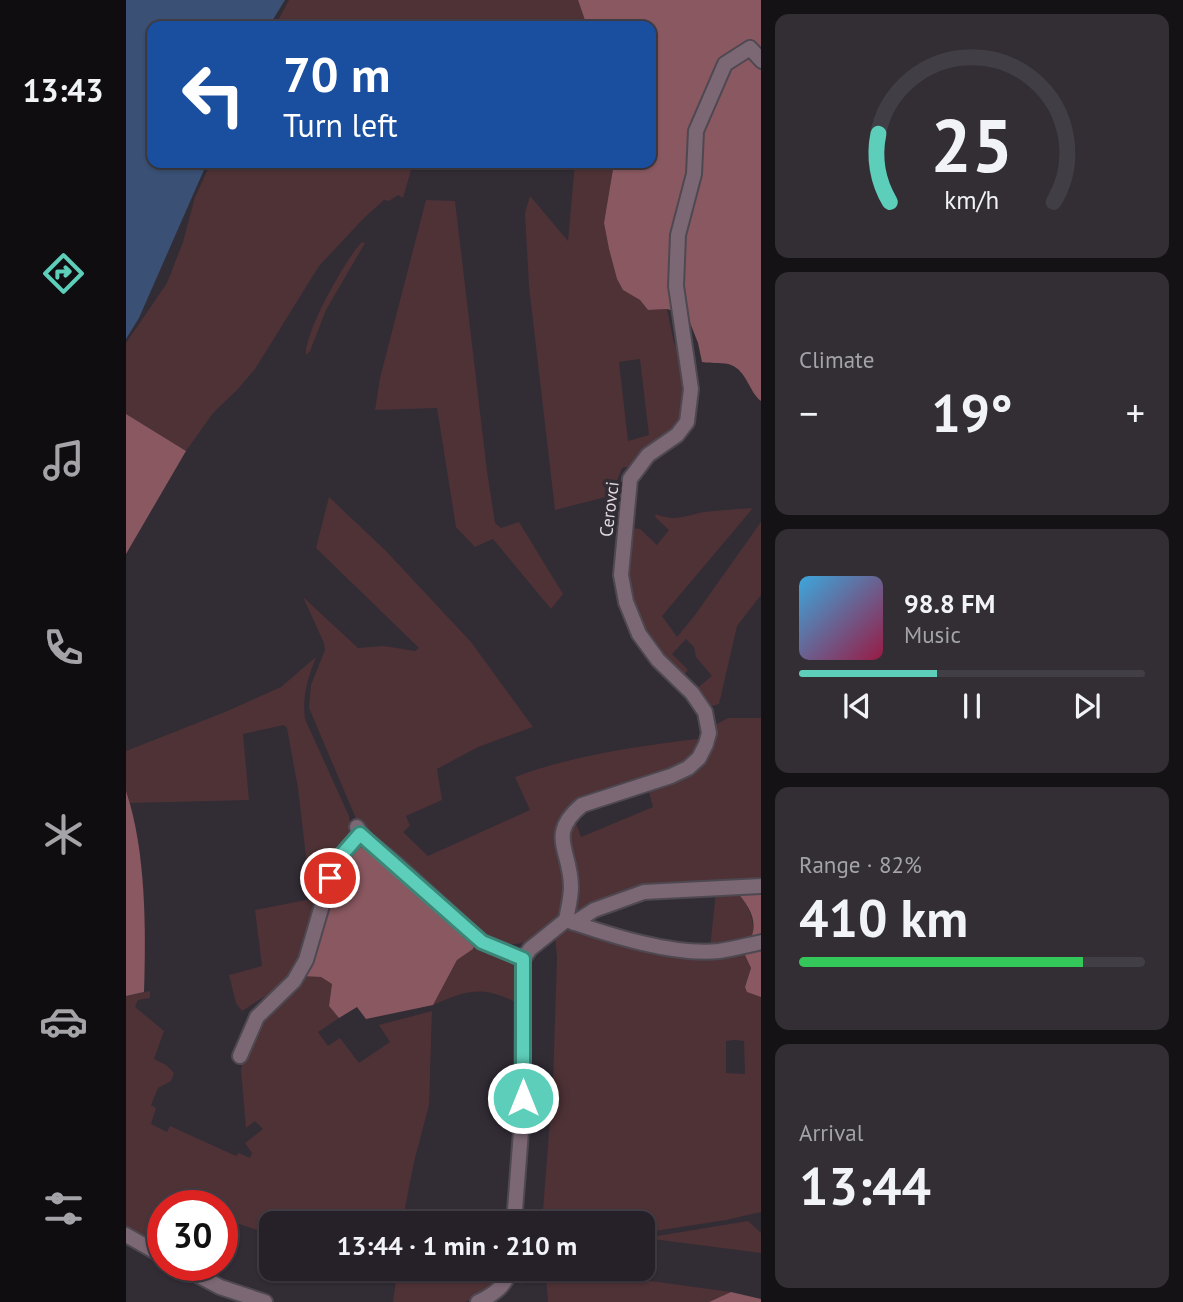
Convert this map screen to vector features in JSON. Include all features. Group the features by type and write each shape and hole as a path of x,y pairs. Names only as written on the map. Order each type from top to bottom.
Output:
{"street":[{"name":"Cerovci","path":"570,921 571,884 561,843 562,828 571,814 582,805 688,768 699,758 709,733 705,712 692,693 658,660 639,634 626,602 621,575 630,479 648,455 677,435 687,422 691,406 676,286 678,235 694,174 696,131 725,64 750,48 761,61"},
{"path":"240,1056 257,1017 294,981 306,960 330,878 339,858 358,830 482,942 523,959"},
{"path":"515,1211 522,1118 523,959 530,949 570,921 604,905 643,892 761,886"},
{"path":"570,921 635,942 683,949 717,951 761,942"},
{"path":"126,1235 147,1247"},
{"path":"209,1281 265,1302"},
{"path":"478,1302 495,1293 505,1281"}],"shaded area":[{"path":"289,0 578,0 585,21 278,21"},
{"path":"578,0 761,0 761,401 736,368 702,362 687,315 667,309 648,310 640,300 623,290 617,279 604,223 613,168 656,168 656,21 585,21"},
{"path":"209,168 412,168 403,198 398,195 389,201 384,200 319,266 255,369 213,413 186,451 126,414 126,343 167,283 183,242 195,197"},
{"path":"575,168 613,168 604,223 617,279 623,290 640,300 648,310 667,309 674,343 683,361 687,383 679,428 635,465 622,468 613,490 606,497 555,510 529,286 525,213 530,196 568,241","holes":["640,359 649,435 628,441 619,362"]},
{"path":"426,200 455,201 495,523 501,528 519,522 563,594 551,609 493,539 475,547 456,527 437,408 375,410 380,378"},
{"path":"362,242 365,243 326,310 306,355 307,344 327,296"},
{"path":"126,414 186,451 126,554"},
{"path":"329,497 386,551 471,642 533,727 478,747 437,769 442,800 406,816 410,826 403,832 428,856 530,810 515,777 585,757 705,738 689,764 568,812 563,915 532,939 517,944 494,943 360,828 309,708 311,685 325,650 303,597 358,648 384,646 415,651 419,648 316,548"},
{"path":"753,508 662,616 677,637 761,522 761,595 737,626 719,704 708,707 695,690 712,676 696,657 694,647 686,639 672,654 688,670 682,677 666,662 645,634 626,584 632,528 640,529 657,545 669,530 655,514 675,518 704,512"},
{"path":"316,657 306,687 305,719 349,816 352,835 303,959 286,983 242,1011 236,1003 229,975 262,966 255,910 311,899 298,788 287,728 284,725 243,734 249,800 130,803 126,791 126,751 281,687"},
{"path":"728,718 761,718 761,882 645,888 575,913 567,834 574,818 581,837 653,807 649,792 644,788 679,776 713,737 715,725"},
{"path":"126,791 138,838 145,942 144,992 126,996"},
{"path":"364,846 371,848 476,940 473,949 457,960 433,1005 366,1019 357,1007 339,1018 329,1006 332,984 321,977 300,976 344,859 355,849"},
{"path":"735,890 750,913 753,940 710,949 716,891"},
{"path":"735,890 761,891 761,997 747,992 745,987 751,968 743,951 749,943 754,927 747,905"},
{"path":"573,927 607,936 743,951 751,968 745,986 761,997 761,1212 655,1231 655,1211 543,1211 553,1082 557,958 555,935","holes":["726,1041 744,1041 745,1074 726,1073"]},
{"path":"476,940 517,961 517,1003 494,994 475,992 433,1005 457,960 473,949"},
{"path":"300,976 321,977 332,984 329,1006 339,1018 318,1032 328,1046 340,1038 359,1063 390,1042 379,1025 432,1011 429,1105 404,1211 259,1211 259,1231 238,1224 238,1190 147,1190 147,1243 126,1232 126,996 150,991 150,998 138,1000 135,1007 164,1031 154,1059 174,1073 171,1081 158,1088 151,1105 156,1108 151,1124 167,1132 170,1126 236,1156 239,1153 250,1158 252,1153 245,1143 263,1129 255,1121 246,1128 241,1070 249,1042 271,1008"},
{"path":"748,1221 761,1233 761,1253 655,1239 655,1236"},
{"path":"396,1281 499,1281 480,1297 465,1302 393,1302"},
{"path":"546,1281 651,1281 731,1292 709,1302 548,1302"},
{"path":"731,1292 761,1299 761,1302 709,1302"}],"water":[{"path":"126,0 285,0 272,21 147,21 147,168 205,168 139,318 126,339"}],"route":[{"path":"330,878 339,858 360,834 482,942 523,959 523,1098"}]}
